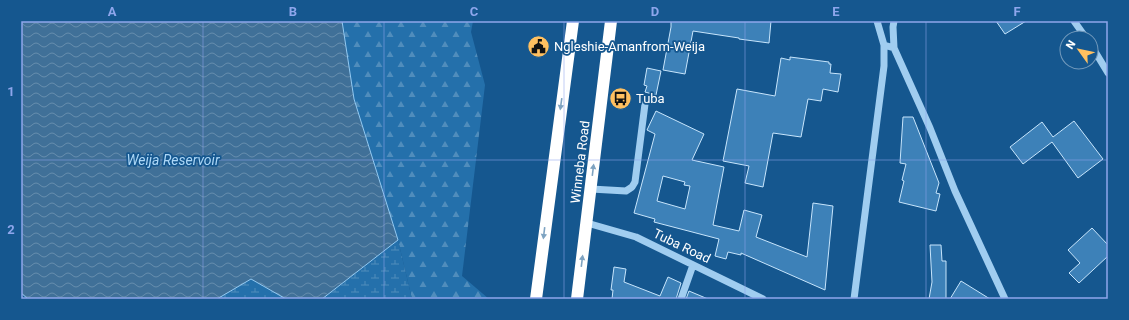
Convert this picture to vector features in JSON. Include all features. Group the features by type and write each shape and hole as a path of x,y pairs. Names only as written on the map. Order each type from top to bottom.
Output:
{"highway":[{"name":"Winneba Road","path":"565,21 567,66"},
{"name":"Winneba Road","path":"567,66 569,21"},
{"name":"Winneba Road","path":"536,299 573,21"},
{"name":"Winneba Road","path":"577,299 610,23"}],"street":[{"path":"854,299 884,66 884,45 877,21"},
{"path":"894,21 894,48 930,128 955,191 1005,299"},
{"path":"1074,21 1080,30"},
{"path":"884,45 894,48"},
{"path":"1099,59 1108,73"},
{"path":"591,190 626,191 633,185 636,174 646,104"},
{"name":"Tuba Road","path":"587,223 636,237 763,299"},
{"path":"681,299 693,265"}],"green space":[{"path":"342,21 473,21 471,32 485,85 462,276 489,299 412,299 398,240 354,99"},
{"path":"398,240 412,299 322,299 324,298"},
{"path":"251,279 286,299 217,299"}],"water":[{"name":"Weija Reservoir","path":"21,21 342,21 354,99 398,240 322,299 286,299 251,279 217,299 28,299 21,293"}],"building":[{"path":"671,21 771,21 769,43 693,31 685,74 663,70"},
{"path":"996,21 1026,21 1005,34"},
{"path":"790,57 829,62 829,64 831,64 830,73 841,74 838,92 823,89 821,101 808,99 801,137 773,133 763,187 745,183 749,166 723,161 737,89 775,96 781,58 790,60"},
{"path":"647,68 661,71 656,95 645,92 647,86 644,85"},
{"path":"656,111 704,134 692,160 724,167 713,225 739,231 744,210 762,215 756,237 807,257 813,203 833,206 825,290 741,253 741,255 728,252 726,259 715,256 719,239 654,222 655,219 634,213 655,134 647,130","holes":["663,176 685,182 684,185 690,186 685,209 657,201"]},
{"path":"903,117 913,117 939,183 936,193 940,194 936,211 899,202 906,164 900,163"},
{"path":"1074,121 1103,159 1078,178 1052,142 1023,164 1010,147 1042,122 1053,137"},
{"path":"1092,228 1108,245 1108,256 1079,283 1069,273 1080,263 1068,250"},
{"path":"930,245 941,245 942,261 946,261 946,299 929,299 932,282"},
{"path":"614,267 626,269 624,282 660,296 668,277 681,283 676,299 612,299 613,290 611,290"},
{"path":"961,281 990,299 950,299"},
{"path":"689,291 708,299 686,299"}],"place":[{"name":"Ngleshie-Amanfrom-Weija","path":"538,46"},
{"name":"Tuba","path":"620,98"}]}
